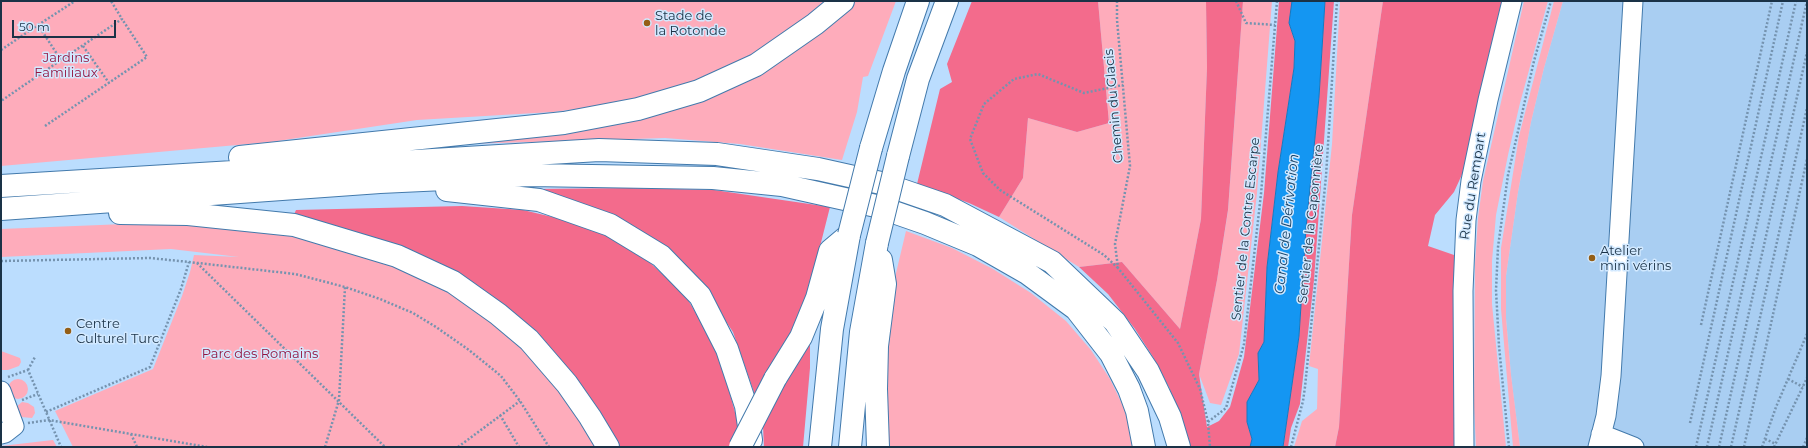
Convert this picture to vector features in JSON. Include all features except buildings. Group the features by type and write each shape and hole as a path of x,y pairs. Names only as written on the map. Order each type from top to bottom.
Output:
{"highway":[{"path":"131,178 193,162 564,123 638,109 699,91 756,65 814,24 843,1"},
{"path":"820,447 832,329 849,235 871,148 894,71 918,1"},
{"path":"850,447 861,332 877,243 918,79 947,1"},
{"path":"1,186 599,150 717,154 818,169 881,183 945,205 1052,262 1115,322 1148,371 1170,417 1179,447"},
{"path":"1,209 380,182 530,175 713,178 782,185 876,206 918,220 978,244 1027,273 1076,309 1111,354 1129,389 1137,411 1144,447"},
{"path":"380,182 539,200 610,225 661,256 700,296 727,349 746,406 752,447"},
{"path":"1,212 188,214 294,225 397,256 453,282 498,314 529,340 567,384 590,417 608,447"},
{"path":"740,447 775,379 801,337 817,298 830,251 849,235"},
{"path":"877,243 885,284 877,346 876,390 878,447"},
{"path":"1157,392 1166,447"}],"street":[{"name":"Rue du Rempart","path":"1464,447 1463,298 1466,220 1471,181 1488,100 1512,1"},
{"path":"1633,1 1611,376 1606,416 1600,441 1634,447"},
{"path":"4,385 7,430"}],"path":[{"path":"1,50 75,1"},
{"path":"45,126 147,57 111,1"},
{"name":"Chemin du Glacis","path":"1117,1 1117,20 1130,166 1116,244 1118,268"},
{"path":"1236,1 1246,23 1275,25"},
{"name":"Sentier de la Contre Escarpe","path":"1208,422 1226,408 1244,344 1261,194 1277,1"},
{"name":"Sentier de la Caponnière","path":"1291,447 1304,394 1326,176 1337,1"},
{"path":"1509,447 1496,297 1498,247 1508,175 1532,69 1551,1"},
{"path":"1701,325 1772,1"},
{"path":"1690,423 1783,1"},
{"path":"1696,447 1796,1"},
{"path":"1707,447 1807,1"},
{"path":"1,101 122,19"},
{"path":"38,25 61,60"},
{"path":"83,46 109,83"},
{"path":"1719,447 1807,52"},
{"path":"1123,85 1084,93 1038,74 1014,78 984,104 970,139 983,173 1000,190 1104,255 1118,268 1178,343 1200,389 1208,422 1210,447"},
{"path":"1731,447 1807,108"},
{"path":"1744,447 1807,159"},
{"path":"1,261 150,258 295,274 345,287 393,305 436,327 469,350 501,376 520,401 549,447"},
{"path":"46,412 150,367 182,290 189,262"},
{"path":"196,262 385,447"},
{"path":"325,447 338,400 345,287"},
{"path":"1762,447 1807,334"},
{"path":"34,357 28,370 61,447"},
{"path":"4,385 10,375 28,370"},
{"path":"1765,439 1775,446 1807,378"},
{"path":"1788,379 1803,387"},
{"path":"458,447 520,401"},
{"path":"500,415 519,447"},
{"path":"7,430 49,420 207,447"},
{"path":"131,433 137,447"},
{"path":"1802,447 1807,438"}],"shaded area":[{"path":"972,1 1098,1 1109,123 1077,132 1028,118 1023,178 999,217 969,203 917,184 940,89 952,82 947,64"},
{"path":"1206,1 1243,1 1228,210 1217,280 1199,374 1207,427 1219,421 1230,407 1244,357 1264,193 1279,1 1293,1 1289,23 1295,41 1294,68 1278,172 1267,267 1264,342 1258,353 1259,380 1247,402 1247,422 1252,439 1250,447 1190,447 1169,387 1153,357 1135,329 1108,294 1079,267 1122,262 1180,329 1201,219 1207,68"},
{"path":"1325,1 1334,1 1314,280 1300,404 1291,428 1288,447 1283,447 1299,336 1306,228 1319,97"},
{"path":"1383,1 1504,1 1470,157 1454,192 1435,215 1428,246 1454,255 1455,447 1335,447 1339,427 1352,215"},
{"path":"1563,1 1807,1 1807,447 1520,447 1506,318 1506,276 1518,192 1531,122 1544,68"},
{"path":"630,188 714,190 830,207 810,286 795,325 756,398 733,332 703,287 533,189"},
{"path":"462,206 523,210 586,225 633,247 685,295 718,350 739,427 730,447 617,447 514,317 293,217 296,210"},
{"path":"810,339 810,368 803,447 764,447 763,426 793,362"}],"green space":[{"name":"Jardins Familiaux","path":"1,1 831,1 745,64 690,84 625,103 553,112 417,120 271,142 1,166"},
{"path":"854,1 896,1 868,76 863,77 857,112 842,160 740,144 665,138 464,144 600,125 841,15"},
{"path":"1098,1 1206,1 1207,68 1201,219 1180,329 1122,262 1079,267 999,217 1023,178 1028,118 1077,132 1109,123"},
{"path":"1243,1 1272,1 1257,193 1239,354 1221,405 1210,403 1199,374 1217,280 1228,211"},
{"path":"1340,1 1383,1 1352,215 1339,427 1335,447 1294,447 1302,421 1317,409 1318,369 1309,366 1332,144"},
{"path":"1524,1 1548,1 1520,103 1496,215 1492,261 1492,304 1506,447 1476,447 1474,406 1475,264 1478,218 1483,181"},
{"path":"1554,1 1563,1 1544,68 1531,122 1518,192 1506,276 1506,318 1520,447 1513,447 1501,309 1501,248 1519,136"},
{"name":"Parc des Romains","path":"125,224 196,225 268,232 337,245 394,265 451,291 502,327 540,363 600,447 73,447 55,411 153,369 182,296 194,255 239,257 171,249 1,257 1,229"},
{"path":"906,231 952,248 993,269 1031,293 1066,321 1091,350 1110,379 1124,408 1133,447 888,447 886,347 892,290"},
{"path":"1,351 20,358 21,362 19,366 8,370 1,370"},
{"path":"18,379 25,382 28,389 25,396 18,399 11,396 8,389 11,382"},
{"path":"22,402 28,403 34,407 35,413 32,418 21,417 16,407"},
{"path":"53,440 57,447 1,447 1,446"}],"water":[{"name":"Canal de Dérivation","path":"1292,1 1325,1 1319,97 1306,228 1299,336 1283,447 1250,447 1252,439 1247,422 1247,402 1259,380 1258,353 1264,342 1267,267 1278,172 1294,68 1295,41 1289,23"}],"place":[{"name":"Stade de la Rotonde","path":"647,23"},
{"name":"Atelier mini vérins","path":"1592,258"},
{"name":"Centre Culturel Turc","path":"68,331"}]}
